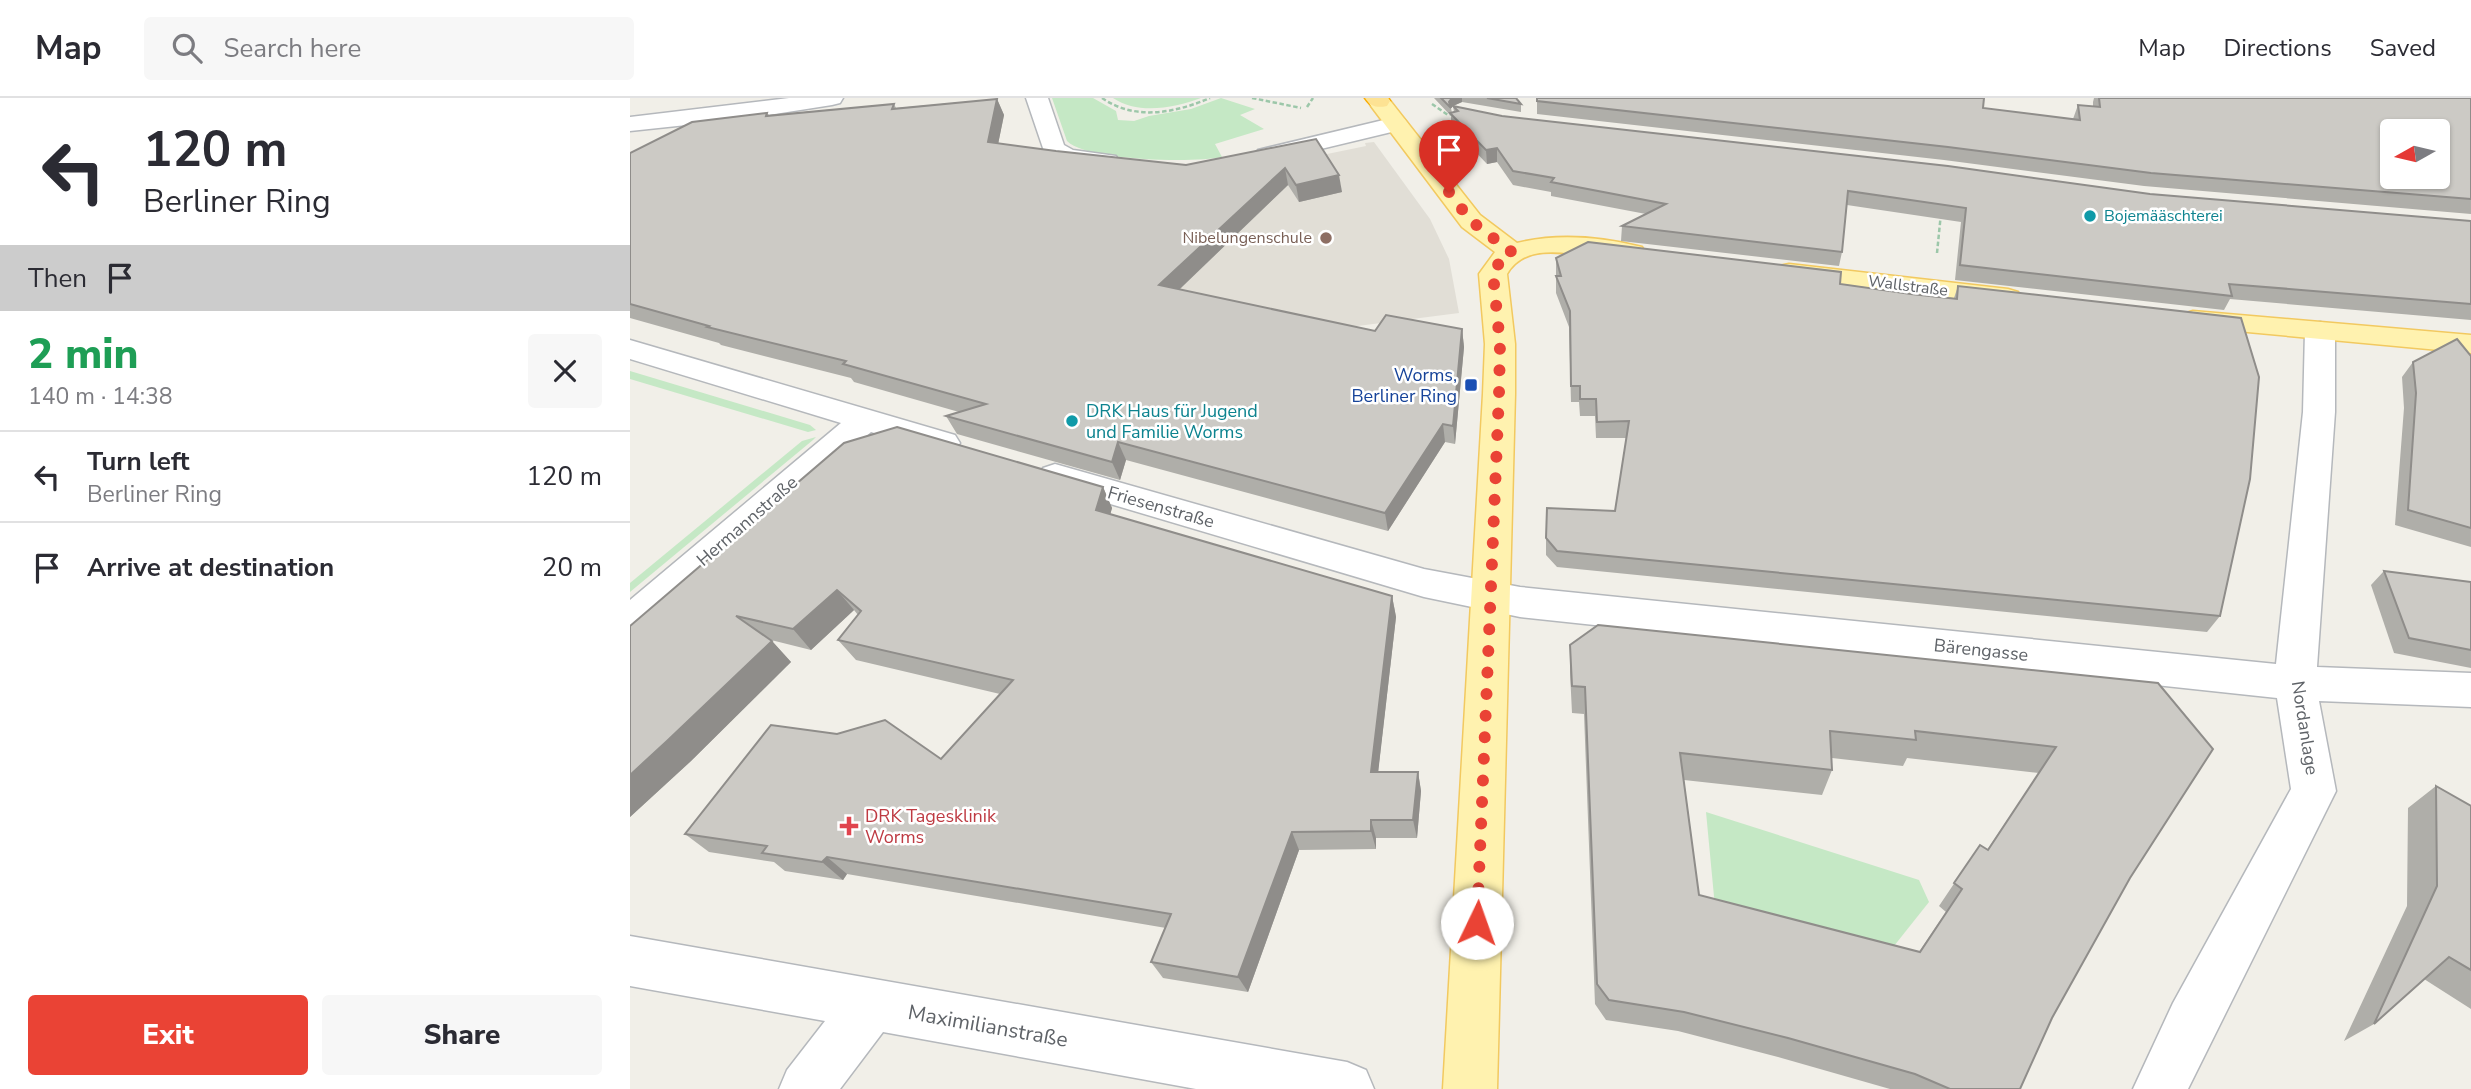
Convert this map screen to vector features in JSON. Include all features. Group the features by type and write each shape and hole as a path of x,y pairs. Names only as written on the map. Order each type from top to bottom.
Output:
{"main road":[{"path":"1387,105 1471,221 1513,253"},
{"path":"1474,1088 1500,344 1493,274 1495,267 1523,248 1568,245 1663,256"},
{"name":"Wallstraße","path":"1758,268 2031,300"},
{"path":"2168,317 2320,331 2466,350"}],"street":[{"path":"630,124 743,112 832,98"},
{"path":"1037,98 1049,143 1060,154 1133,164"},
{"path":"1248,159 1337,141 1387,105"},
{"name":"Nordanlage","path":"2160,1089 2192,1022 2314,791 2295,683 2319,412 2320,331"},
{"path":"630,349 972,452"},
{"name":"Hermannstraße","path":"630,622 864,421"},
{"name":"Friesenstraße","path":"1025,467 1424,583 1491,598"},
{"name":"Bärengasse","path":"1491,598 2295,683 2471,690"},
{"name":"Maximilianstraße","path":"630,961 870,1006 1347,1089"},
{"path":"806,1089 870,1006"}],"path":[{"path":"1102,98 1121,109 1146,112 1178,109 1210,98"},
{"path":"1252,98 1299,108"},
{"path":"1424,98 1448,115 1463,112"},
{"path":"1934,289 1941,210"}],"shaded area":[{"name":"Nibelungenschule","path":"1374,142 1430,219 1449,259 1459,313 1303,333 1163,305 1230,241 1210,178 1366,146 1365,143"}],"green space":[{"path":"1052,98 1093,98 1116,111 1118,120 1134,121 1191,109 1221,98 1255,109 1240,115 1264,129 1215,144 1222,157 1208,159 1141,159 1095,153 1078,148 1067,141"},
{"path":"1113,98 1201,98 1179,105 1145,108 1133,107"},
{"path":"630,371 810,425 816,430 808,432 630,379"},
{"path":"816,437 630,592 630,583 802,441"},
{"path":"1706,812 1919,880 1929,902 1894,946 1715,907"}],"building":[{"path":"1441,98 1452,98 1449,102 1451,108"},
{"path":"1487,98 1516,98 1521,104"},
{"path":"1537,98 1984,98 1983,108 2080,120 2078,105 2100,107 2099,98 2471,98 2471,199 2151,173 1948,147 1537,101"},
{"path":"997,99 988,142 1056,151 1186,165 1316,139 1339,175 1296,185 1285,168 1159,285 1375,331 1386,315 1462,329 1453,426 1443,424 1385,513 1118,442 1112,462 946,416 986,404 843,364 846,361 707,327 709,326 630,304 630,153 692,122 767,113 766,116 894,104 892,109"},
{"path":"1453,106 1502,116 1948,166 2150,194 2471,221 2471,304 2229,284 2232,296 1960,265 1966,208 1848,191 1842,252 1622,226 1666,204 1551,182 1554,178 1513,171 1497,148 1486,150 1450,113 1458,111"},
{"path":"1588,242 1841,272 1840,284 1911,294 1957,299 1958,286 2241,318 2259,377 2250,479 2220,616 1557,551 1546,538 1547,508 1615,511 1629,421 1597,422 1596,399 1580,399 1580,386 1571,386 1570,311 1556,276 1561,276 1556,258"},
{"path":"2457,339 2471,356 2471,528 2408,510 2416,393 2413,362"},
{"path":"897,427 1103,487 1096,510 1392,596 1371,772 1418,772 1413,820 1371,820 1371,831 1292,832 1238,977 1151,962 1171,914 827,857 822,862 762,853 767,846 685,834 771,725 837,734 885,720 941,759 1013,680 838,640 861,611 837,590 793,629 736,616 772,641 630,775 630,626 844,443"},
{"path":"2384,571 2471,582 2471,650 2409,638"},
{"path":"1598,625 2158,683 2213,749 2130,878 2052,1018 2020,1089 1950,1089 1915,1074 1788,1038 1684,1012 1609,1000 1597,984 1585,687 1572,686 1570,645","holes":["1830,731 1916,740 1915,731 2056,747 1988,850 1980,845 1954,883 1962,889 1920,952 1699,895 1680,753 1832,770"]},
{"path":"2436,786 2471,806 2471,970 2449,957 2374,1024 2437,886"}],"place":[{"name":"Bojemääschterei","path":"2090,216"},
{"name":"Nibelungenschule","path":"1326,238"},
{"name":"Worms, Berliner Ring","path":"1471,385"},
{"name":"DRK Haus für Jugend und Familie Worms","path":"1072,421"},
{"name":"DRK Tagesklinik Worms","path":"849,826"}],"route":[{"path":"1449,192 1471,221 1513,253 1495,267 1493,274 1500,344 1499,394 1477,923"}]}
